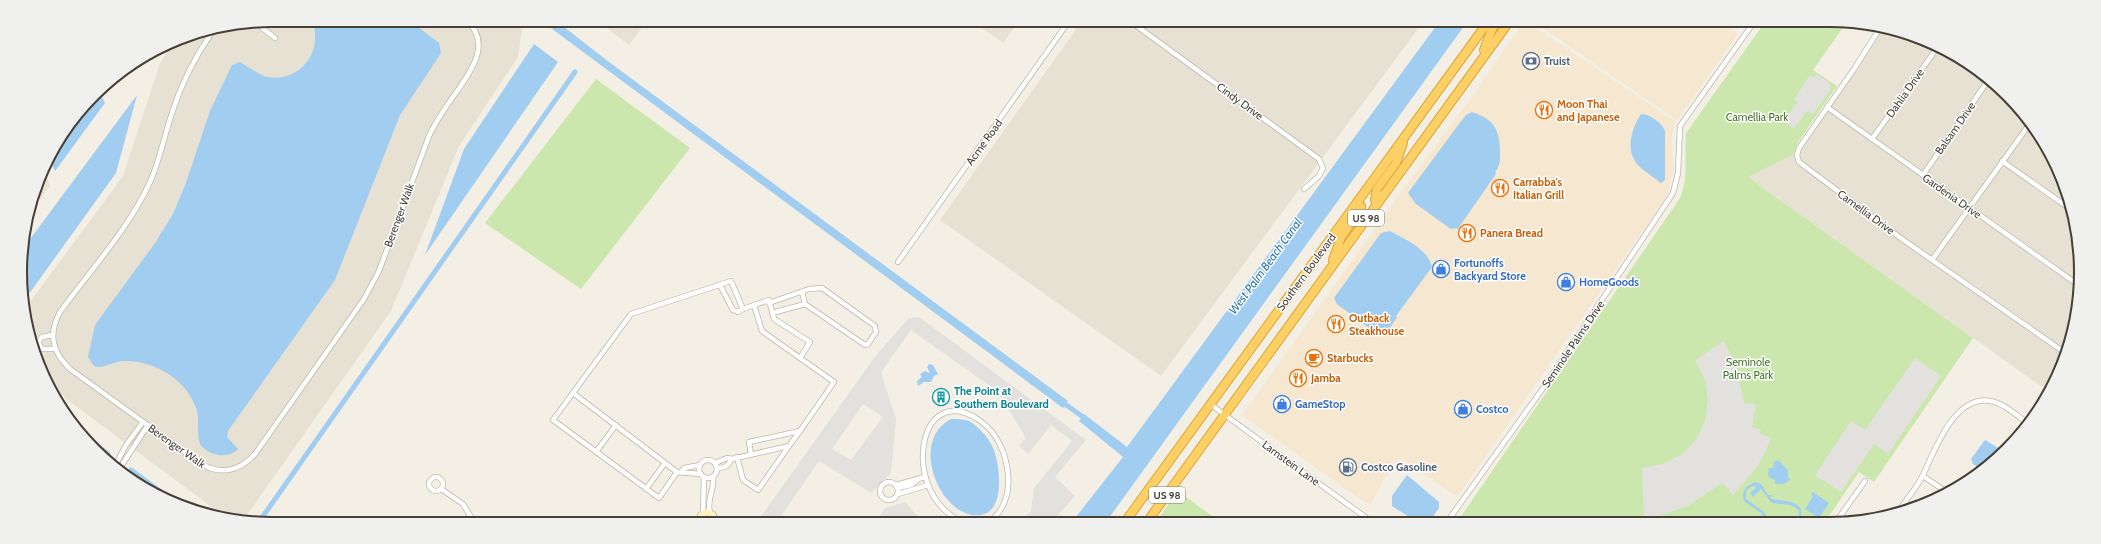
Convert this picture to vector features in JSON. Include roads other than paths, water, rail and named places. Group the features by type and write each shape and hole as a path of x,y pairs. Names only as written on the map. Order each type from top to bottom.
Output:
{"highway":[{"name":"Southern Boulevard","path":"1129,517 1484,27"},
{"path":"1479,62 1493,27"},
{"name":"Southern Boulevard","path":"1151,517 1505,27"},
{"path":"1377,204 1375,194 1396,163 1407,133"},
{"path":"1329,270 1341,238 1360,211 1361,206 1357,202"}],"street":[{"name":"Berenger Walk","path":"210,35 197,55 184,82 172,112 150,181 140,203 60,312 54,322 52,335 54,349 62,361 70,369 200,463 213,470 221,471 237,468 255,454 364,299 372,285 436,120 474,67 477,57 478,40 471,27"},
{"name":"Acme Road","path":"898,262 1065,27"},
{"name":"Cindy Drive","path":"1138,27 1319,159 1322,168 1319,176 1304,189"},
{"name":"Seminole Palms Drive","path":"1451,517 1546,384 1674,193 1678,173 1680,126 1751,27"},
{"path":"262,28 275,38"},
{"name":"Camellia Drive","path":"1877,32 1799,148 1797,155 1801,165 1932,260 2061,350"},
{"name":"Dahlia Drive","path":"1872,139 1935,51"},
{"name":"Balsam Drive","path":"1923,174 1986,84"},
{"name":"Gardenia Drive","path":"1828,107 2073,281"},
{"path":"1932,260 2027,128"},
{"path":"2002,161 2065,205"},
{"path":"744,309 731,281 631,314 553,420 658,498 684,468 700,465 707,460 715,463 727,458 734,458 789,446"},
{"path":"720,285 733,310 738,312 769,300 774,318 810,342 800,358"},
{"path":"769,303 802,292 822,288 875,326 876,332 868,344 862,344 805,304 802,292"},
{"path":"772,313 805,304"},
{"path":"734,458 743,480 758,490 834,382 762,331 754,305"},
{"path":"52,335 42,337 38,342 42,349 54,349"},
{"path":"573,393 679,472 684,474 713,477"},
{"path":"1903,506 1923,476 1933,449 1959,412 1968,405 1986,400 1998,403 2023,421"},
{"name":"Lamstein Lane","path":"1210,404 1365,517"},
{"path":"954,517 940,506 922,477 923,444 930,426 936,418 944,413 953,411 973,415 992,431 1003,451 1007,465 1008,477 1006,500 994,517"},
{"path":"117,462 143,422"},
{"path":"596,452 616,424"},
{"path":"122,465 148,425"},
{"path":"751,454 749,442 800,431"},
{"path":"717,469 727,466 734,458"},
{"path":"646,489 665,463"},
{"path":"712,517 708,503 713,485 713,477 717,469 715,463"},
{"path":"700,465 712,517"},
{"path":"1923,476 1942,489"},
{"path":"922,477 910,485 897,486 891,482 885,483 881,488 880,494 889,500 894,499 898,494 928,486"},
{"path":"1840,516 1864,481"},
{"path":"897,486 898,494"},
{"path":"442,489 463,504 471,517"},
{"path":"700,517 712,517"}],"water":[{"path":"314,27 418,27 439,43 441,53 400,115 335,280 228,431 227,437 238,449 229,454 218,455 207,451 200,444 198,436 197,411 186,390 178,381 157,368 146,364 123,361 101,367 94,366 88,357 95,325 155,243 173,214 186,183 210,111 232,65 240,62 267,77 279,78 290,75 299,70 307,62 312,53 315,42"},
{"path":"549,27 564,27 609,62 1068,401 1063,408"},
{"name":"West Palm Beach Canal","path":"1435,27 1463,27 1110,517 1076,517 1123,457 1079,421 1084,414 1127,447"},
{"path":"534,44 558,62 425,255 464,149"},
{"path":"104,94 102,97 105,103 55,171 52,165 68,136 88,110"},
{"path":"137,95 116,173 28,295 27,272 29,241"},
{"path":"1472,112 1485,118 1494,125 1498,135 1500,161 1495,172 1496,174 1457,230 1457,228 1451,229 1416,204 1408,193 1462,120 1466,115"},
{"path":"1641,114 1655,120 1665,131 1665,180 1661,183 1637,164 1631,152 1631,139"},
{"path":"1390,231 1409,241 1421,250 1430,261 1432,267 1396,316 1397,317 1390,328 1369,328 1337,304 1334,298 1381,233"},
{"path":"929,364 933,365 938,374 934,376 931,382 924,382 918,386 917,381 922,377 920,374 925,371 930,373 927,367"},
{"path":"951,419 967,420 976,426 989,441 996,455 999,475 998,496 989,512 981,515 967,514 954,506 943,493 935,478 931,461 932,445 938,430"},
{"path":"1985,440 1999,448 1977,467 1973,464 1971,459"},
{"path":"1778,460 1788,470 1788,477 1790,480 1784,484 1775,484 1775,480 1770,478 1768,475 1769,468 1773,468 1774,462"},
{"path":"1407,475 1439,502 1439,508 1433,517 1409,517 1392,506 1392,496"},
{"path":"1755,482 1761,484 1768,495 1772,495 1770,498 1788,501 1798,506 1801,509 1802,517 1799,517 1799,511 1793,506 1771,502 1761,489 1753,497 1750,493 1757,487 1752,486 1746,491 1746,499 1764,512 1767,517 1764,517 1761,513 1744,501 1743,495 1746,487"},
{"path":"1813,492 1829,503 1820,517 1805,509 1813,496 1811,494"}],"waterway":[{"path":"263,516 575,72"},
{"path":"1062,402 1086,419"},
{"path":"131,470 153,486"}],"place":[{"name":"Truist","path":"1531,61"},
{"name":"Moon Thai and Japanese","path":"1544,110"},
{"name":"Carrabba's Italian Grill","path":"1500,188"},
{"name":"Panera Bread","path":"1467,233"},
{"name":"Fortunoffs Backyard Store","path":"1441,269"},
{"name":"HomeGoods","path":"1566,282"},
{"name":"Outback Steakhouse","path":"1336,324"},
{"name":"Starbucks","path":"1314,358"},
{"name":"Jamba","path":"1298,378"},
{"name":"The Point at Southern Boulevard","path":"941,397"},
{"name":"GameStop","path":"1282,404"},
{"name":"Costco","path":"1463,409"},
{"name":"Costco Gasoline","path":"1348,467"}],"park label":[{"name":"Camellia Park","path":"1757,117"},
{"name":"Seminole Palms Park","path":"1748,368"}]}
